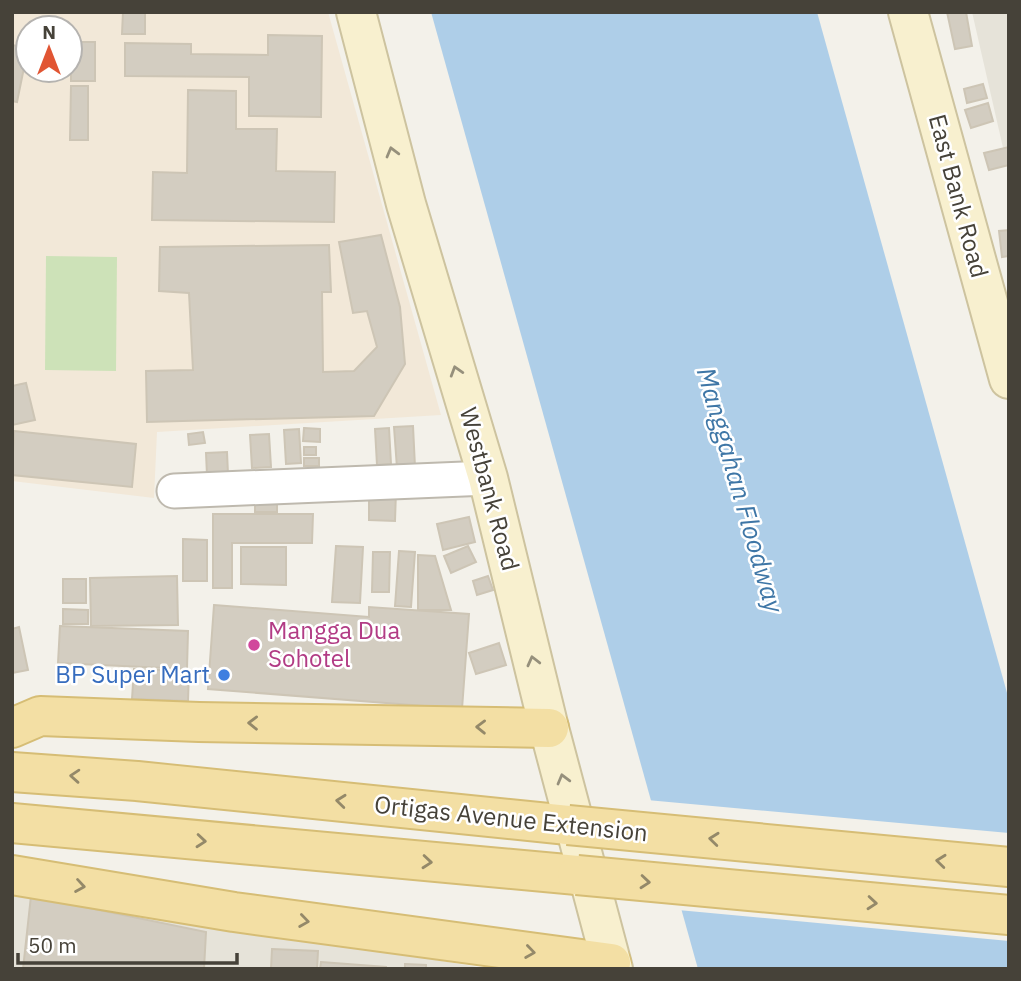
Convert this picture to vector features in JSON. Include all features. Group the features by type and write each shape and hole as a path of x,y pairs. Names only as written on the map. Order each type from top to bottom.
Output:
{"main road":[{"path":"12,728 40,716 199,722 549,728"},
{"name":"Ortigas Avenue Extension","path":"12,772 138,781 1009,867"},
{"name":"Ortigas Avenue Extension","path":"12,823 1009,915"},
{"path":"12,875 234,912 612,966"}],"street":[{"name":"Westbank Road","path":"356,12 406,204 488,478 549,728 612,966"},
{"name":"East Bank Road","path":"908,12 1009,379"},
{"path":"174,491 488,478"}],"shaded area":[{"path":"12,12 328,12 441,415 157,432 154,498 12,481"},
{"path":"972,12 1009,12 1009,174"},
{"path":"12,890 490,969 12,969"}],"green space":[{"path":"46,256 117,257 116,371 45,370"}],"water":[{"name":"Manggahan Floodway","path":"431,12 817,12 1009,700 1009,969 698,969"}],"pier":[{"path":"647,800 1009,833 1009,941 678,910"}],"building":[{"path":"123,12 145,12 145,34 122,34"},
{"path":"947,12 966,12 972,46 955,49"},
{"path":"268,35 322,36 321,117 249,116 249,77 125,76 125,43 191,44 191,54 268,55"},
{"path":"84,42 95,42 95,81 84,81"},
{"path":"12,45 14,84 21,84 17,102 12,101"},
{"path":"983,84 987,98 967,103 964,89"},
{"path":"71,86 88,86 88,140 70,140"},
{"path":"188,90 236,91 236,129 277,129 276,171 335,172 334,222 152,220 153,172 187,173"},
{"path":"988,103 993,121 971,128 965,110"},
{"path":"1009,147 1009,165 989,170 984,153"},
{"path":"1009,230 1009,256 1002,257 999,231"},
{"path":"381,235 400,307 405,364 374,416 147,422 146,371 193,370 189,293 159,291 160,247 329,245 331,292 322,292 323,372 354,371 377,347 367,311 353,313 339,242"},
{"path":"26,383 35,420 12,425 12,386"},
{"path":"413,426 415,467 397,468 394,427"},
{"path":"304,428 320,429 320,442 303,441"},
{"path":"389,428 391,464 377,465 375,429"},
{"path":"299,429 301,463 286,464 284,430"},
{"path":"14,431 136,444 132,487 12,475"},
{"path":"203,432 205,443 189,445 188,434"},
{"path":"269,434 271,467 252,468 250,435"},
{"path":"304,447 316,447 316,455 304,455"},
{"path":"227,452 228,474 207,475 206,453"},
{"path":"304,458 319,458 319,466 304,466"},
{"path":"369,491 396,491 395,521 369,520"},
{"path":"255,493 277,494 277,512 255,512"},
{"path":"213,514 313,514 312,543 232,543 232,588 213,588"},
{"path":"469,517 475,542 443,550 437,524"},
{"path":"183,539 207,540 207,581 183,581"},
{"path":"336,546 363,547 360,603 332,602"},
{"path":"468,546 476,562 451,573 444,556"},
{"path":"241,547 286,547 286,585 241,584"},
{"path":"399,551 415,552 411,607 395,606"},
{"path":"373,552 390,552 389,592 372,592"},
{"path":"418,555 435,556 451,610 418,610"},
{"path":"177,576 178,625 91,626 90,578"},
{"path":"488,576 493,590 477,595 473,581"},
{"path":"63,579 86,579 86,603 63,603"},
{"path":"214,605 369,617 369,607 469,614 462,709 208,689"},
{"path":"63,609 88,610 88,624 63,624"},
{"path":"60,626 188,631 187,669 58,663"},
{"path":"19,627 28,670 12,673 12,629"},
{"path":"499,643 506,665 476,674 469,653"},
{"path":"134,669 189,671 188,701 132,699"},
{"path":"31,896 206,932 204,969 23,969"},
{"path":"272,949 318,951 317,969 271,969"},
{"path":"321,962 386,967 386,969 320,969"},
{"path":"405,964 426,965 426,969 405,969"}],"place":[{"name":"Mangga Dua Sohotel","path":"254,645"},
{"name":"BP Super Mart","path":"224,675"}]}
